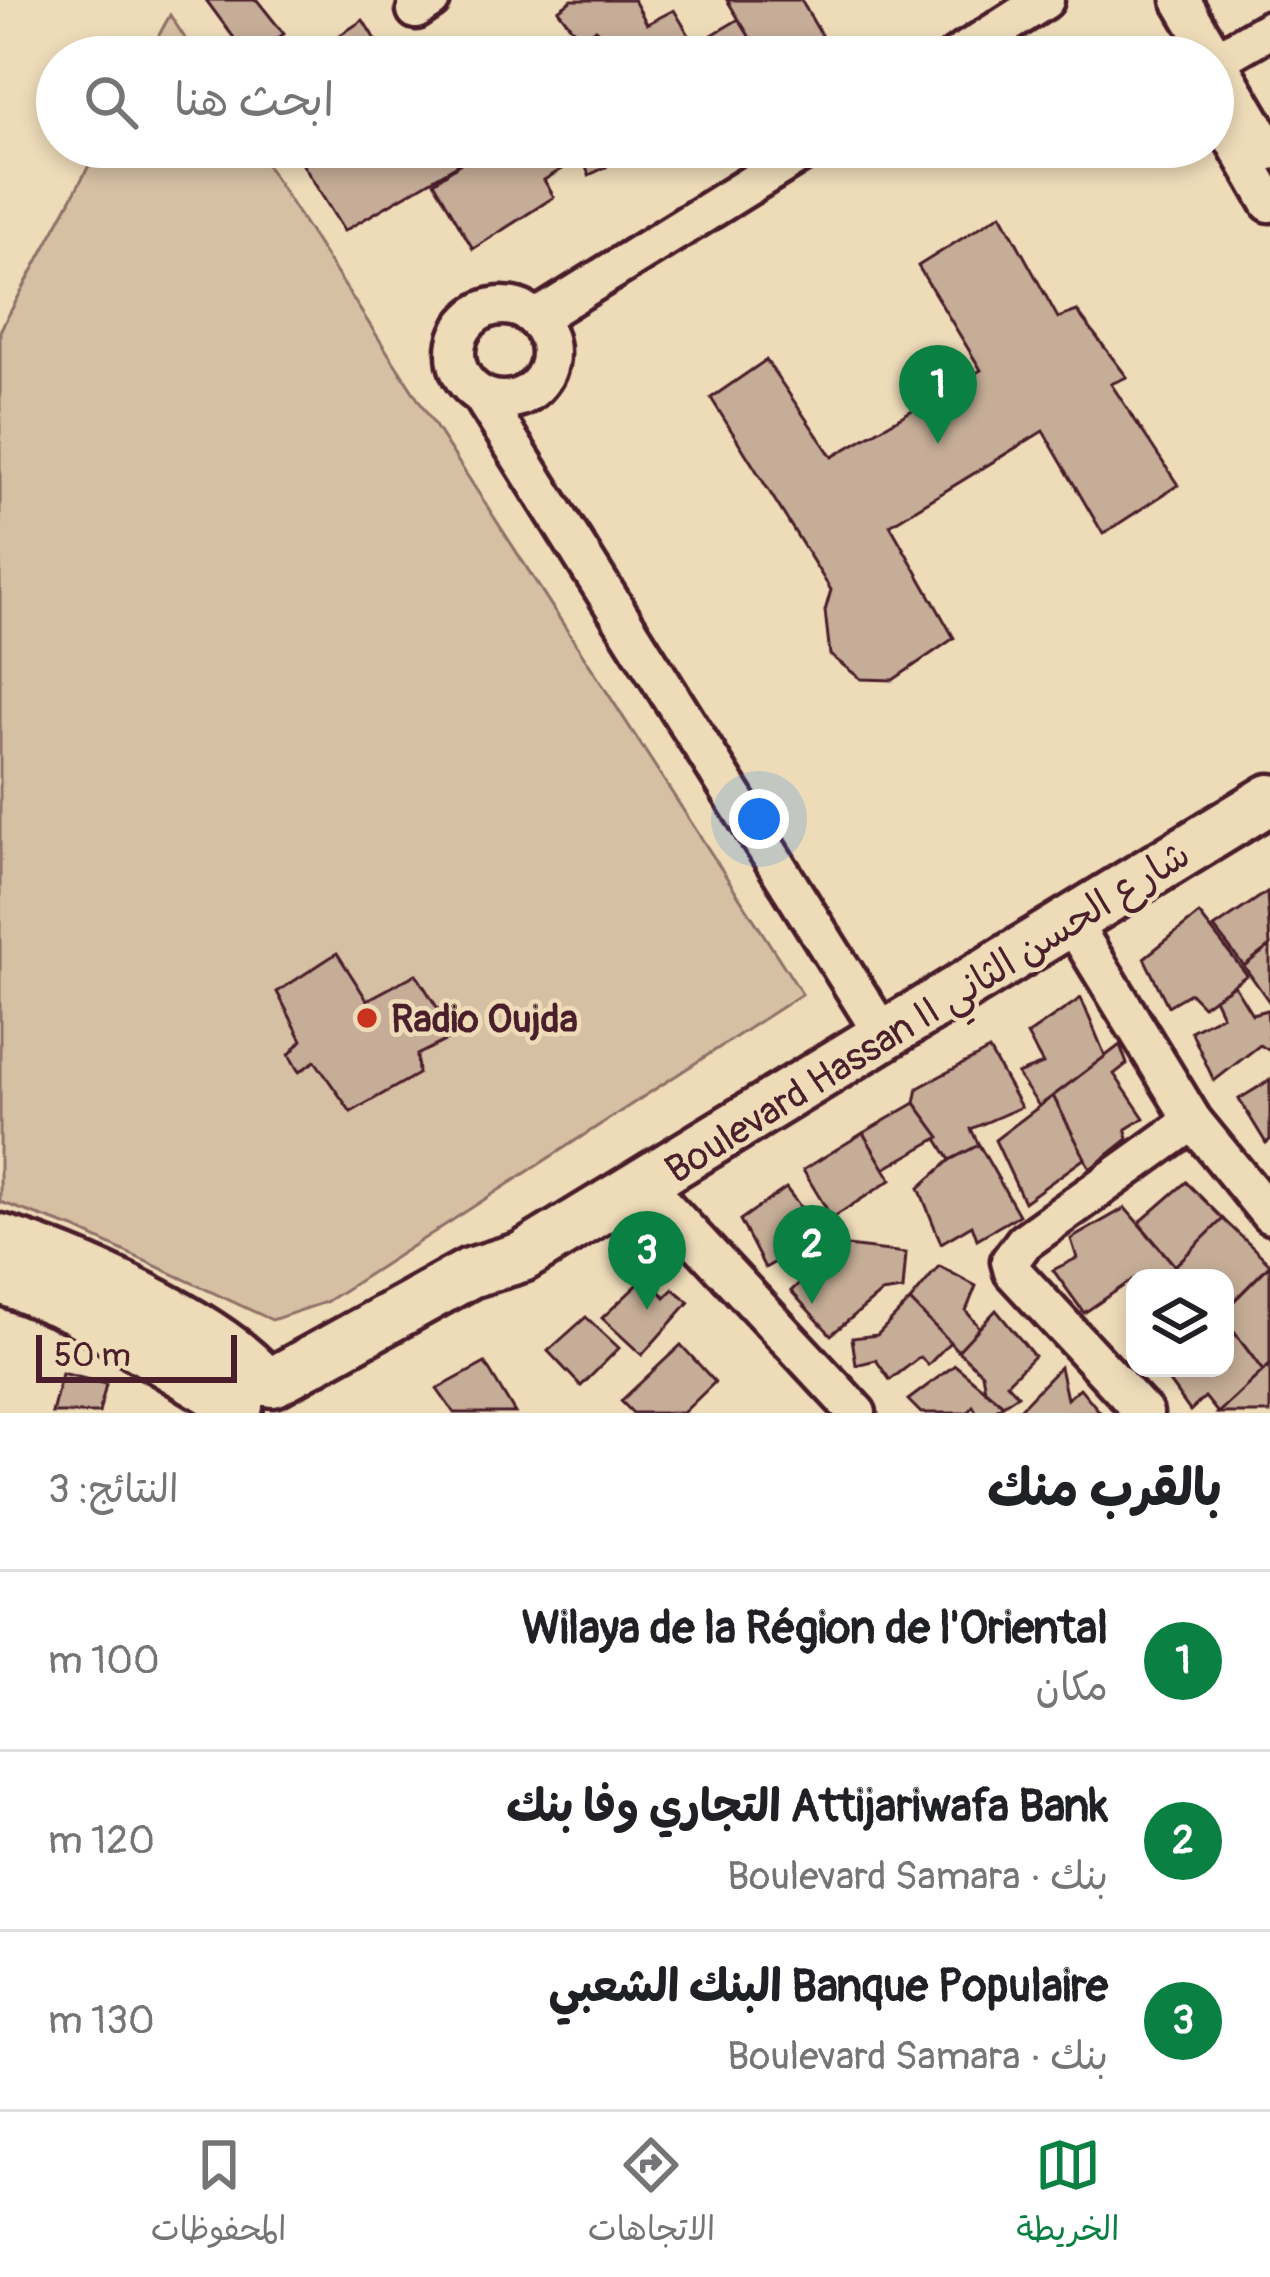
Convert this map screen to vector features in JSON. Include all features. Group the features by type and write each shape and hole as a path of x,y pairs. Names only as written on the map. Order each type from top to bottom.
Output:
{"main road":[{"name":"Boulevard Hassan II شارع الحسن الثاني","path":"267,1400 459,1313 522,1257 1270,800"},
{"path":"0,1239 46,1253 234,1352 267,1400"},
{"path":"0,1278 267,1400"}],"street":[{"path":"989,36 1045,0"},
{"path":"1153,0 1184,36"},
{"path":"1181,0 1195,36"},
{"path":"1234,46 1270,29"},
{"path":"1234,101 1270,151"},
{"path":"1234,140 1270,202"},
{"path":"535,319 777,168"},
{"path":"481,395 514,399 541,380 550,349 535,319 502,307 470,320 460,334 458,369 481,395 884,1036"},
{"path":"1071,921 1193,1121 1270,1215"},
{"path":"1144,1413 1013,1272 1010,1261 1024,1242 1193,1121"},
{"path":"645,1185 856,1413"}],"shaded area":[{"path":"170,15 184,36 158,36"},
{"path":"88,168 269,168 802,994 326,1302 272,1320 74,1228 0,1202 0,331"}],"building":[{"path":"206,0 257,0 284,34 281,36 233,36"},
{"path":"572,0 634,0 647,24 674,10 690,36 602,36 596,29 578,36 558,10"},
{"path":"727,0 801,0 822,36 749,36"},
{"path":"739,19 749,36 710,36"},
{"path":"363,20 373,36 338,36"},
{"path":"305,168 452,168 344,231"},
{"path":"454,168 564,168 544,180 554,197 473,249 434,182"},
{"path":"1001,214 1058,318 1077,311 1127,377 1111,384 1178,485 1103,534 1043,431 890,525 954,638 893,680 861,679 830,655 825,611 831,590 711,398 766,360 832,457 981,370 918,266"},
{"path":"1267,892 1270,946 1244,966 1214,928"},
{"path":"1199,914 1247,975 1203,1006 1190,993 1168,1006 1144,958"},
{"path":"1270,946 1270,1003 1244,966"},
{"name":"Radio Oujda","path":"337,953 367,1000 416,974 455,1036 417,1055 418,1074 351,1112 315,1061 299,1072 289,1055 302,1040 277,992"},
{"path":"1234,985 1252,1014 1267,1010 1270,1051 1260,1045 1214,1081 1191,1031 1222,1015 1214,998"},
{"path":"1081,998 1106,1058 1039,1106 1017,1074 1043,1064 1027,1035"},
{"path":"1120,1045 1127,1064 1114,1074 1144,1118 1126,1129 1128,1139 1090,1169 1053,1096"},
{"path":"989,1050 1021,1107 971,1129 979,1145 950,1160 915,1103 918,1088"},
{"path":"1270,1080 1270,1140 1266,1143 1239,1099"},
{"path":"1053,1096 1085,1158 1024,1202 995,1140"},
{"path":"915,1103 940,1137 884,1169 863,1133"},
{"path":"863,1133 891,1180 832,1218 803,1170"},
{"path":"979,1145 1019,1215 977,1239 972,1225 941,1243 919,1188 950,1160"},
{"path":"1186,1182 1223,1219 1175,1266 1139,1223"},
{"path":"786,1188 822,1235 765,1268 740,1220"},
{"path":"1125,1208 1175,1266 1126,1269 1126,1284 1084,1313 1053,1270 1077,1258 1071,1239"},
{"path":"1223,1219 1270,1264 1234,1301 1234,1269 1175,1266"},
{"path":"839,1245 906,1253 903,1290 881,1293 831,1335 791,1291"},
{"path":"1270,1265 1270,1365 1263,1371 1234,1332 1234,1301"},
{"path":"939,1266 976,1286 966,1311 980,1328 958,1351 910,1301"},
{"path":"647,1276 665,1297 673,1289 689,1302 642,1355 602,1318"},
{"path":"910,1301 950,1342 928,1365 920,1357 890,1380 876,1360 856,1365 852,1338 877,1335"},
{"path":"996,1310 1034,1356 1007,1383 1018,1395 1003,1405 985,1390 982,1373 958,1351"},
{"path":"586,1317 619,1348 581,1386 548,1351"},
{"path":"1234,1332 1263,1371 1218,1413 1205,1397 1190,1411 1165,1377 1234,1377"},
{"path":"681,1345 715,1382 683,1413 633,1413 621,1401"},
{"path":"485,1363 515,1413 454,1413 437,1389"},
{"path":"955,1365 1003,1405 992,1413 977,1413 973,1406 967,1413 921,1413 908,1400"},
{"path":"1270,1365 1270,1413 1218,1413 1263,1371"},
{"path":"1060,1367 1067,1399 1080,1388 1100,1412 1016,1413"},
{"path":"62,1373 106,1384 99,1413 52,1413"}],"place":[{"name":"Wilaya de la Région de l'Oriental","path":"938,444"},
{"name":"Radio Oujda","path":"367,1018"},
{"name":"Attijariwafa Bank التجاري وفا بنك","path":"812,1304"},
{"name":"Banque Populaire البنك الشعبي","path":"647,1310"}]}
